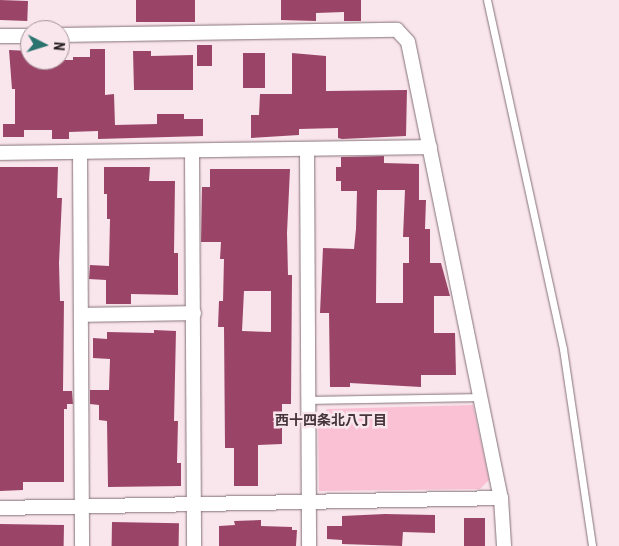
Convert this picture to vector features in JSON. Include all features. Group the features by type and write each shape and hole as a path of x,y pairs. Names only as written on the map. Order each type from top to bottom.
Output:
{"street":[{"path":"70,35 397,30 408,42 501,498 504,546"},
{"path":"0,36 20,36"},
{"path":"0,153 430,147"},
{"path":"307,150 309,546"},
{"path":"192,151 194,546"},
{"path":"80,152 82,546"},
{"path":"82,315 194,313"},
{"path":"0,508 82,505 309,504 501,498"}],"lane":[{"path":"487,0 563,349 592,546"},
{"path":"309,400 481,397"}],"shaded area":[{"path":"473,405 489,480 480,489 319,491 318,422 327,409"}],"building":[{"path":"0,0 28,1 27,20 0,20"},
{"path":"136,0 195,0 195,22 136,22"},
{"path":"281,0 361,0 361,21 344,21 344,12 316,13 316,21 281,20"},
{"path":"197,45 212,45 212,66 197,66"},
{"path":"90,49 105,49 105,95 114,94 115,125 157,124 157,114 184,114 184,119 203,119 203,136 98,139 98,131 69,132 69,139 52,139 52,130 24,130 24,137 3,137 3,124 15,124 15,89 12,89 9,50 20,51 20,70 70,70 70,60 73,60 73,57 90,57"},
{"path":"133,51 151,51 151,56 193,55 193,90 134,90"},
{"path":"243,53 265,53 265,88 243,88"},
{"path":"292,53 326,56 326,91 407,90 406,136 342,139 338,138 338,128 299,129 299,135 251,138 251,115 259,115 260,94 292,94"},
{"path":"384,156 384,163 419,164 419,200 426,200 425,229 430,229 430,263 441,263 450,296 434,296 434,333 455,333 456,375 421,375 421,387 350,383 350,387 330,387 329,313 320,313 323,248 354,249 356,229 357,191 341,191 341,181 336,181 336,167 341,167 341,157","holes":["377,190 405,190 403,237 409,237 409,263 403,263 403,303 376,303"]},
{"path":"0,167 58,167 57,198 62,198 59,263 60,301 64,301 63,391 72,391 73,404 67,404 67,409 64,409 64,482 23,482 23,490 0,491"},
{"path":"104,167 150,167 149,181 175,181 174,253 178,253 178,295 131,294 131,304 106,304 106,280 89,279 90,265 109,266 110,219 107,219 107,194 104,194"},
{"path":"210,169 290,169 287,233 288,275 292,275 291,404 282,404 282,444 258,445 258,486 234,486 234,448 225,448 224,327 218,327 219,301 223,301 224,259 220,259 221,242 201,242 202,187 210,187","holes":["244,291 271,291 271,332 242,331"]},
{"path":"154,330 176,331 174,421 178,421 177,463 181,463 181,486 108,487 107,421 99,420 99,405 90,404 90,390 109,390 110,359 93,358 93,338 107,339 107,332 154,333"},
{"path":"385,514 435,515 435,533 403,532 402,546 342,544 342,540 327,539 327,526 342,526 342,516"},
{"path":"464,518 485,518 485,546 464,546"},
{"path":"261,520 261,526 292,527 292,530 297,530 296,546 219,546 219,526 235,525 234,521"},
{"path":"112,522 179,523 179,546 112,546"},
{"path":"0,524 64,525 64,546 0,546"}],"district":[{"name":"西十四条北八丁目","path":"331,420"}]}
